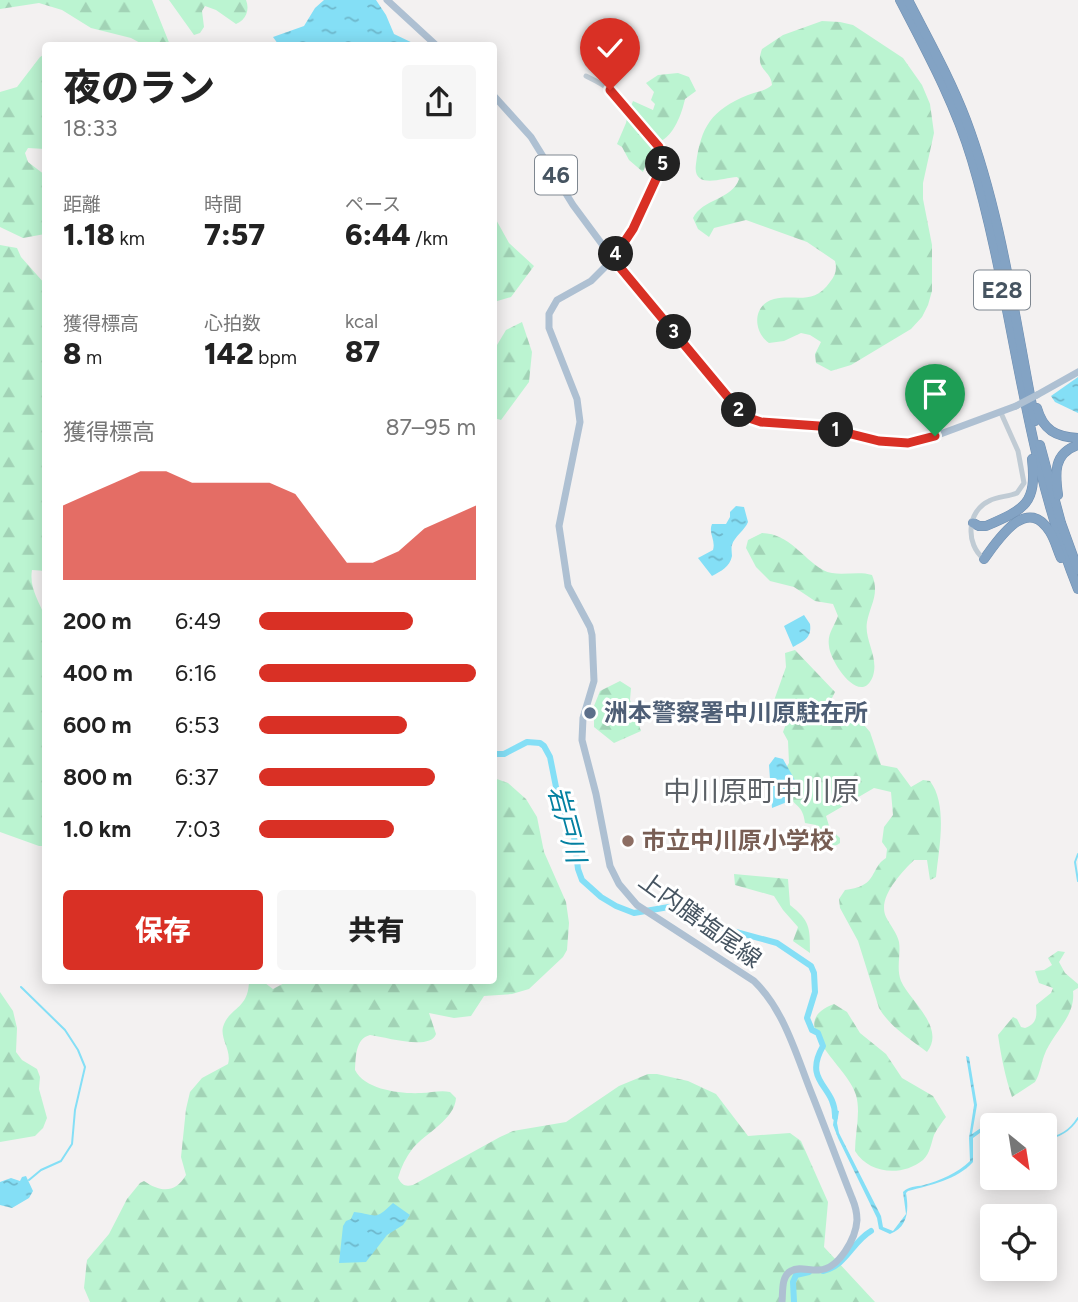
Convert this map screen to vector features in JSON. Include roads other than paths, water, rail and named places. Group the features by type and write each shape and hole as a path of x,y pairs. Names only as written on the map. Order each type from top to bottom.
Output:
{"highway":[{"name":"E28","path":"900,0 951,101 972,158 993,242 1045,490 1078,592"},
{"name":"E28","path":"908,0 967,122 989,197 1044,460 1078,568"},
{"path":"1015,321 1043,423 1055,435 1078,438"},
{"path":"973,523 986,526 1017,510 1030,499 1033,489 1031,447 1016,376 1013,347"},
{"path":"1078,445 1062,454 1057,463 1056,474 1064,525 1078,568"},
{"path":"984,559 1013,523 1026,519 1038,521 1050,533 1078,592"}],"main road":[{"path":"387,0 433,42"},
{"name":"46","path":"497,99 531,137 573,205 613,259 737,408 751,419 773,424 819,426 879,441 904,443 935,436 1001,413 1078,372"},
{"name":"上内膳塩尾線","path":"613,259 591,281 557,300 550,310 548,321 558,355 579,407 580,422 559,526 568,586 590,627 593,649 594,681 583,718 582,740 610,866 625,893 650,914 754,981 769,998 778,1011 800,1064 852,1198 856,1212 855,1229 841,1256 826,1269 791,1271 786,1275 783,1285 782,1302"}],"street":[{"path":"586,76 610,90 659,147 663,159 661,171 641,215 613,259"},
{"path":"984,559 971,542 970,533 980,509 987,502 1014,495 1024,483 1018,451 1001,413"}],"water":[{"path":"324,0 376,0 394,34 411,42 277,42 273,37 304,26 315,8"},
{"path":"1078,377 1078,413 1055,402 1051,396"},
{"path":"736,506 744,507 748,522 733,542 729,563 712,576 698,558 713,550 712,524 726,524 730,512"},
{"path":"804,615 810,624 810,633 804,641 793,647 784,626"},
{"path":"775,757 783,759 796,782 791,794 792,800 772,808 769,765"},
{"path":"966,1056 969,1057 977,1105 972,1134 980,1129 980,1133 973,1138 973,1162 951,1178 908,1191 906,1217 901,1227 890,1234 879,1229 877,1218 833,1125 835,1110 839,1111 839,1133 881,1216 883,1227 893,1231 906,1214 903,1192 948,1176 970,1161 969,1138 974,1105"},
{"path":"26,1176 33,1191 29,1198 12,1208 0,1205 0,1182 11,1178 20,1181"},
{"path":"393,1203 410,1215 403,1225 387,1235 366,1262 339,1263 343,1226 354,1212 376,1215"}],"waterway":[{"name":"岩戸川","path":"497,754 504,754 527,742 544,746 550,757 557,792 574,837 582,880 601,897 634,913 686,904 693,906 725,929 777,943 811,966 815,992 807,1018 812,1030 818,1033 823,1046 816,1068 831,1098 835,1117"},
{"path":"1078,854 1075,862 1078,881"},
{"path":"21,987 65,1030 85,1067 75,1110 72,1144 61,1161 41,1170 29,1180"},
{"path":"1057,1136 1064,1133 1078,1118"},
{"name":"岩戸川","path":"823,1271 838,1264 871,1231"},
{"name":"岩戸川","path":"794,1302 793,1282 796,1275 809,1272"}],"place":[{"name":"洲本警察署中川原駐在所","path":"590,713"},
{"name":"市立中川原小学校","path":"628,841"}],"district":[{"name":"中川原町中川原","path":"761,791"}]}
